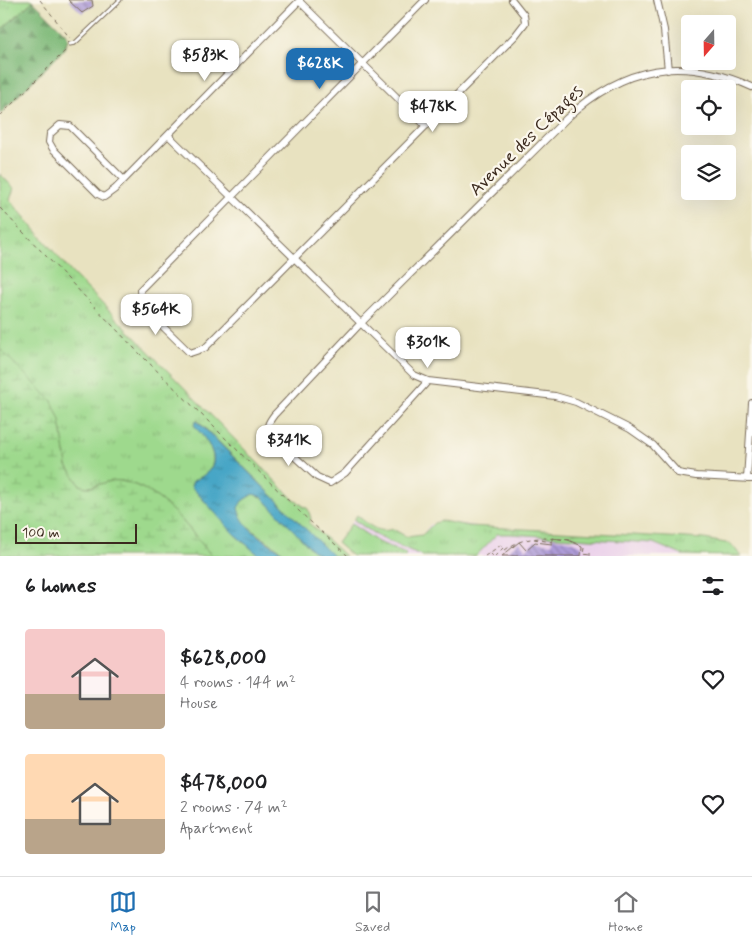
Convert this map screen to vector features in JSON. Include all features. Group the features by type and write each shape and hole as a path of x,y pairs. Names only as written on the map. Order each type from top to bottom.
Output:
{"street":[{"path":"425,0 140,290 141,303 149,314 190,353 197,353 205,348 522,28 525,22 524,15 512,0"},
{"path":"657,0 664,30 668,70"},
{"path":"124,180 70,126 60,125 50,134 50,145 100,196 109,194 124,180 300,1 426,126"},
{"name":"Avenue des Cépages","path":"428,381 337,480 330,483 317,477 270,435 268,423 360,324 567,118 595,93 640,73 668,70 722,76 752,87"},
{"path":"168,135 404,367 428,381 555,396 576,402 630,428 653,445 678,472 696,476 750,479 752,403"}],"lane":[{"path":"70,44 75,43 120,0"}],"path":[{"path":"0,116 62,56 70,44 70,36 40,0"},
{"path":"0,208 136,350 301,513 348,556"},
{"path":"485,556 501,545 506,551 519,541 536,537 572,540"},
{"path":"534,539 552,542"},
{"path":"584,547 583,553 590,555 590,548"},
{"path":"490,552 494,556 503,548"}],"shaded area":[{"path":"357,515 376,530 382,532 393,529 408,537 422,535 430,525 442,521 483,527 510,534 653,543 682,555 707,556 352,556 337,543"}],"green space":[{"path":"0,0 32,0 33,1 0,31"},
{"path":"33,1 66,34 68,39 63,51 0,114 0,31"},
{"path":"0,174 14,188 10,200 71,272 293,499 308,509 311,519 309,523 345,556 333,556 197,420 194,425 206,440 213,455 213,462 210,469 193,481 191,486 234,534 260,556 212,556 172,510 161,500 136,485 121,481 110,481 89,487 80,485 67,466 52,401 0,349"},
{"path":"0,349 52,401 60,420 67,466 80,485 89,487 110,481 121,481 136,485 161,500 172,510 212,556 0,556"},
{"path":"253,494 262,497 312,550 322,556 289,556 256,533 240,519 237,508 242,501"},
{"path":"357,515 374,528 382,530 393,529 407,537 422,535 434,523 442,521 469,526 704,539 731,544 741,556 682,555 653,543 497,534 476,556 423,556 379,537 354,520"},
{"path":"351,524 378,542 406,553 405,556 352,556 337,543"}],"water":[{"path":"196,420 333,556 322,556 312,550 262,497 253,494 242,501 238,508 241,516 246,524 266,542 289,556 260,556 234,534 191,486 193,481 210,469 213,462 213,455 206,440 194,425"}],"building":[{"path":"68,0 92,0 93,6 82,13"},
{"path":"552,538 568,540 582,546 581,556 502,556 519,542 526,550 535,542 552,544"}]}
